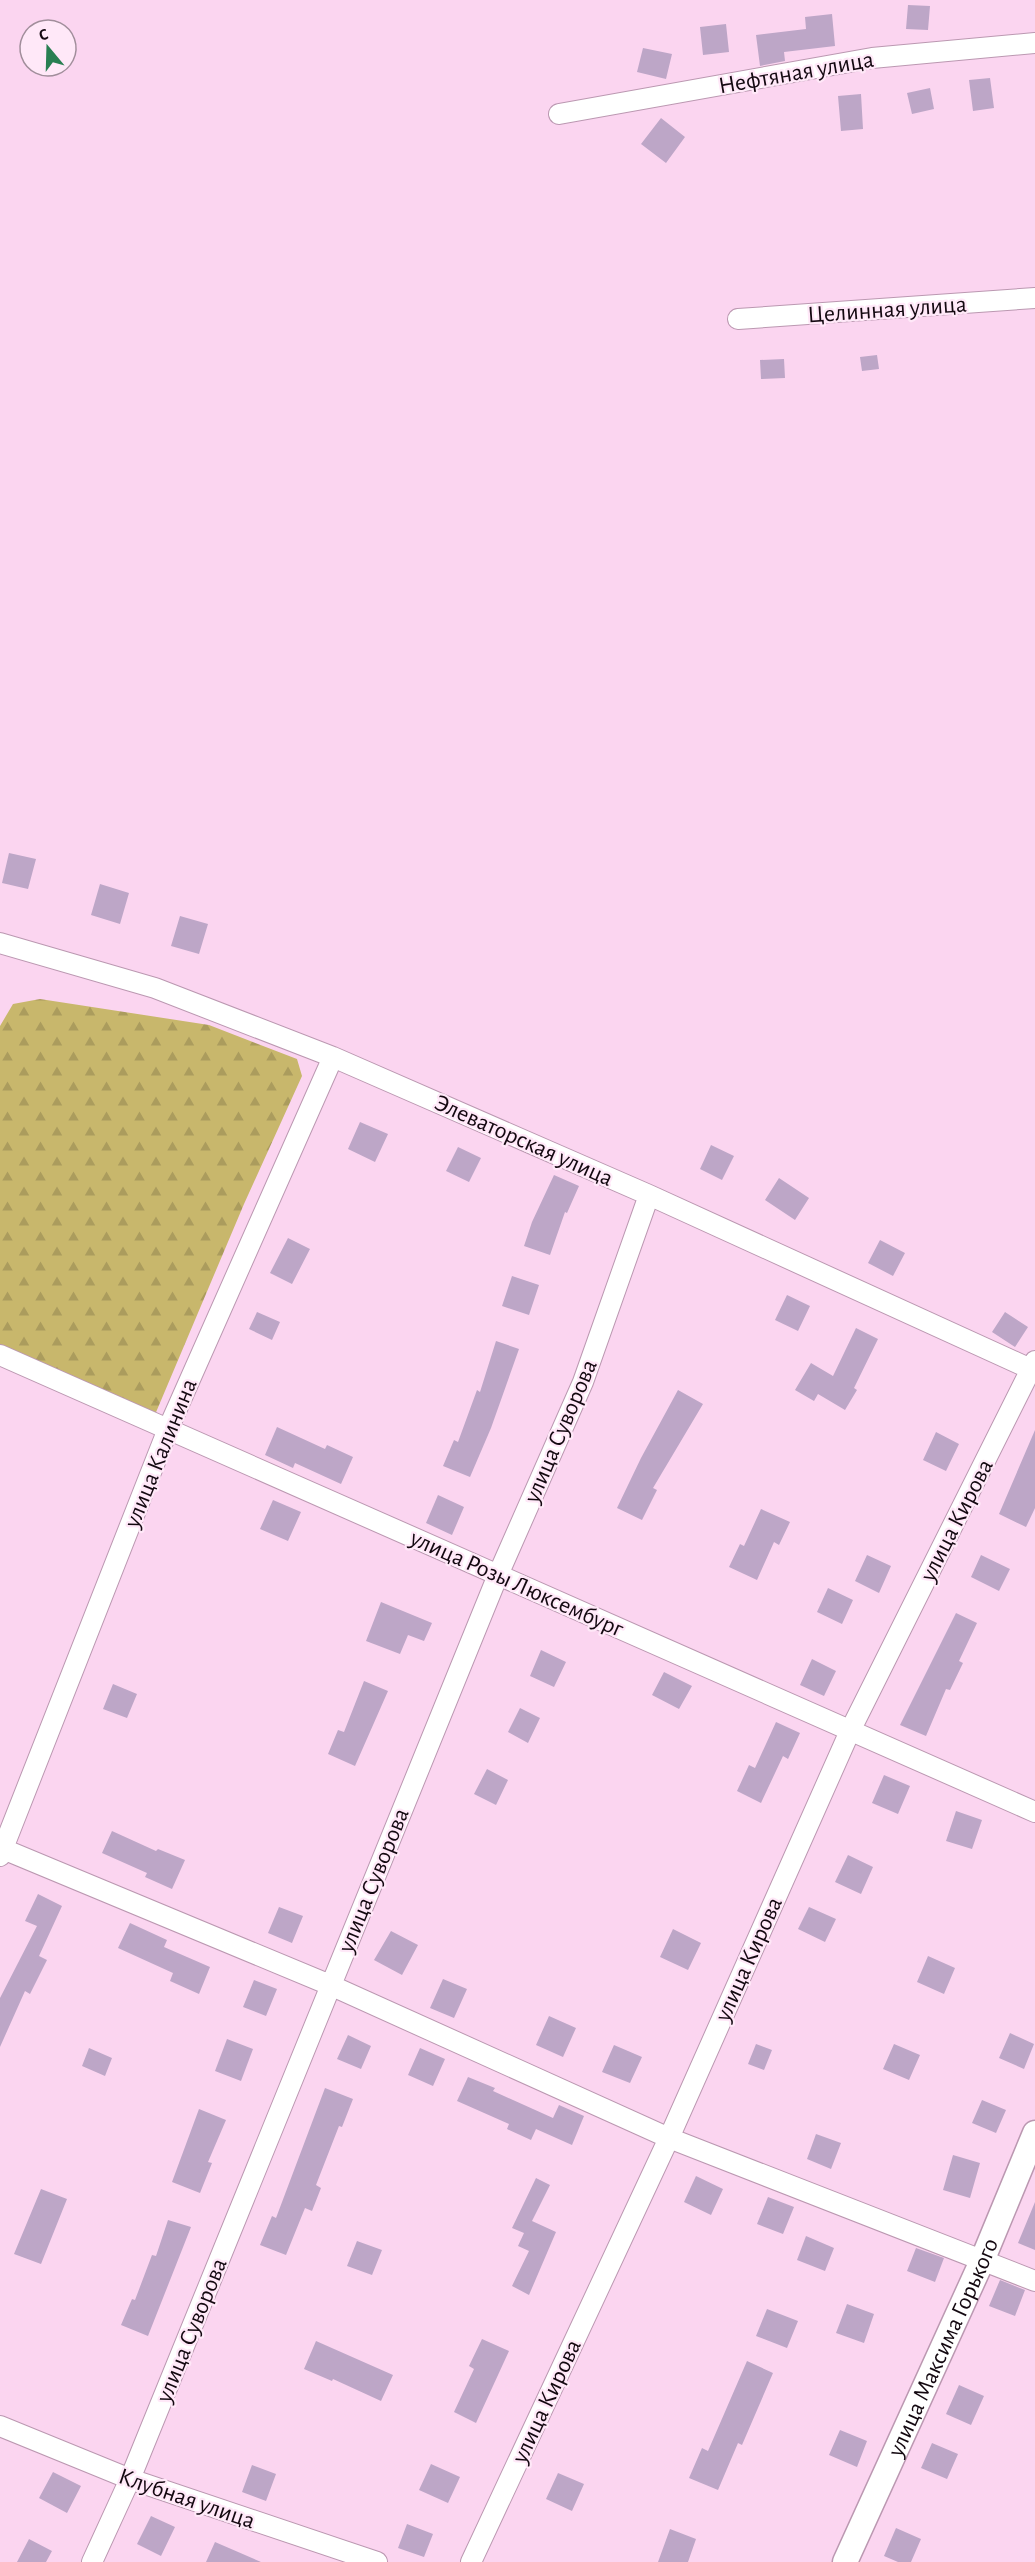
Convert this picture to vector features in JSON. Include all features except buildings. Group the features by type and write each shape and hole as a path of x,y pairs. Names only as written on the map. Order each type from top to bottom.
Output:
{"street":[{"name":"Нефтяная улица","path":"559,114 872,58 1035,43"},
{"name":"Целинная улица","path":"738,319 1035,298"},
{"name":"Элеваторская улица","path":"0,943 154,988 333,1057 1034,1367"},
{"name":"улица Калинина","path":"2,1852 168,1429 333,1057"},
{"name":"улица Суворова","path":"92,2562 130,2479 498,1575 583,1382 649,1195"},
{"name":"улица Розы Люксембург","path":"0,1355 1035,1812"},
{"name":"улица Кирова","path":"471,2562 669,2138 850,1731 1034,1367"},
{"path":"2,1852 330,1985 669,2138 1035,2281"},
{"name":"улица Максима Горького","path":"845,2562 982,2260 1035,2133"},
{"name":"Клубная улица","path":"0,2426 130,2479 377,2562"}],"green space":[{"path":"40,999 209,1025 297,1059 302,1076 244,1204 154,1417 0,1347 0,1026 13,1004"}]}
